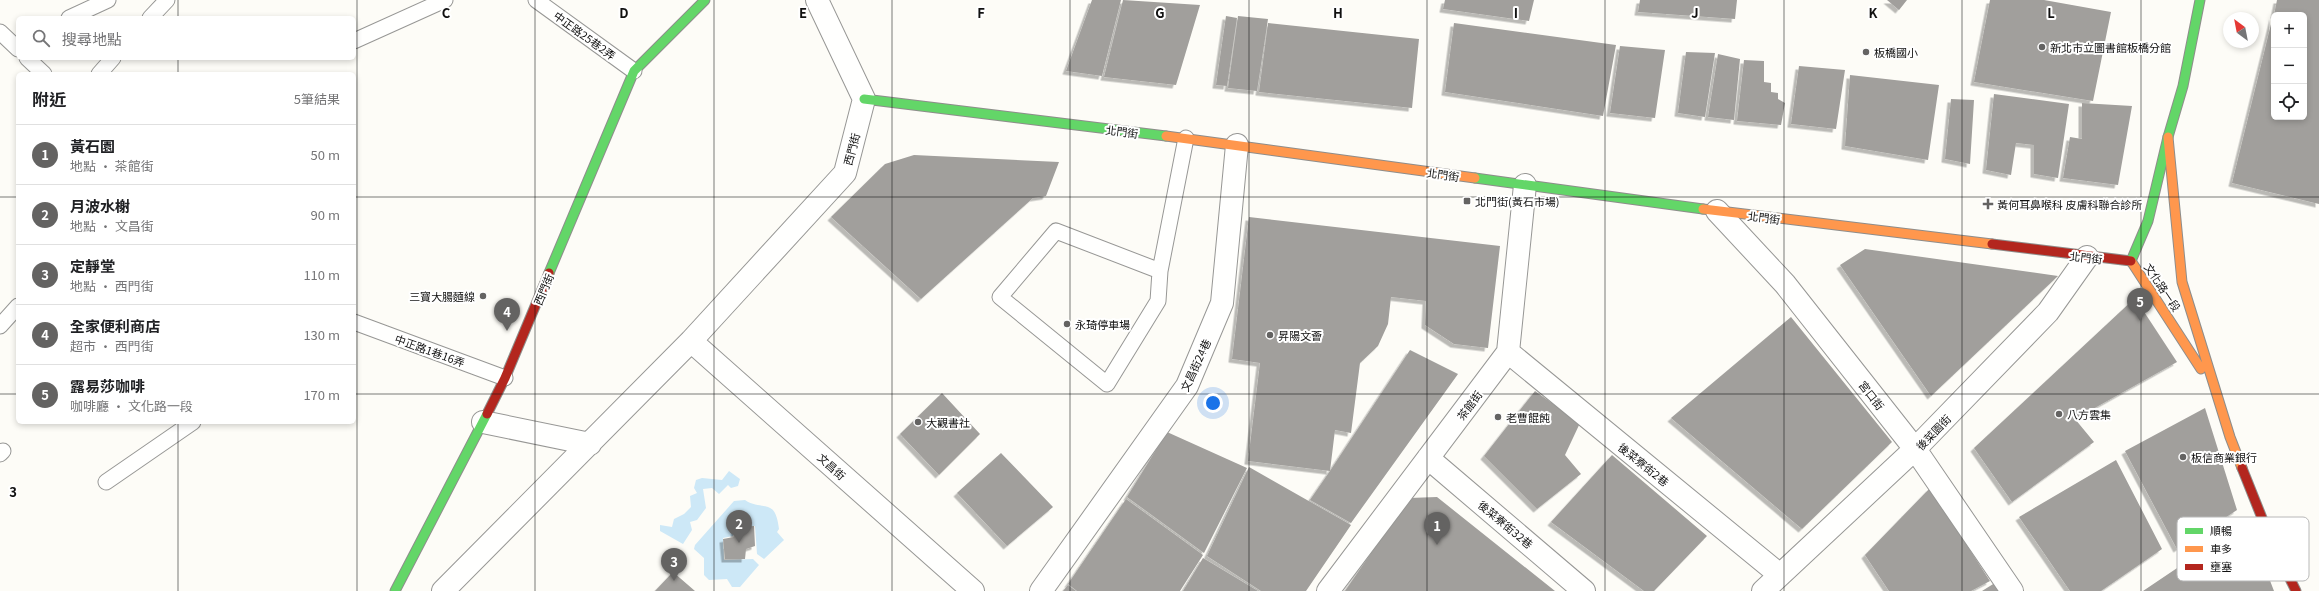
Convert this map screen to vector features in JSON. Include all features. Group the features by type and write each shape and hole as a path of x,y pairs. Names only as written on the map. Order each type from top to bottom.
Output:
{"street":[{"name":"西門街","path":"395,591 505,378 634,71 705,0"},
{"path":"817,0 864,99"},
{"name":"文化路一段","path":"2200,0 2183,86 2168,137 2148,221 2131,261 2218,396"},
{"name":"西門街","path":"443,591 691,341 845,173 864,99"},
{"name":"北門街","path":"864,99 1186,138 1717,211 2087,257 2131,261"},
{"name":"文化路一段","path":"2168,137 2182,282 2230,437 2262,517"},
{"name":"文昌街24巷","path":"1041,591 1187,386 1222,303 1237,145"},
{"path":"1508,352 1525,185"},
{"name":"宮口街","path":"1717,211 1785,284 1915,450 2012,591"},
{"name":"後菜園街","path":"1762,591 1915,450 2048,312 2087,257"},
{"name":"文昌街","path":"691,341 972,591"},
{"name":"茶館街","path":"1328,591 1508,352"},
{"name":"後菜寮街2巷","path":"1508,352 1780,575"},
{"path":"483,422 590,444"},
{"name":"後菜寮街32巷","path":"1428,458 1584,591"},
{"name":"文化路一段","path":"2291,581 2296,591"}],"lane":[{"path":"73,16 108,0"},
{"path":"152,16 167,0"},
{"path":"356,40 445,0"},
{"name":"中正路25巷2弄","path":"536,0 634,71"},
{"path":"0,32 16,45"},
{"path":"101,72 111,60"},
{"path":"1160,271 1056,231 1000,297 1107,384 1158,301 1160,271 1186,138"},
{"path":"0,326 16,308"},
{"name":"中正路1巷16弄","path":"356,323 505,378"},
{"path":"106,482 190,424"}],"water":[{"path":"729,471 740,479 738,486 731,488 728,485 719,494 712,488 703,489 706,508 697,520 690,522 692,530 683,544 660,531 660,525 672,527 674,519 684,514 691,507 690,496 697,493 694,488 696,480 702,478 722,480"},
{"path":"745,500 757,505 771,508 775,512 779,529 777,532 784,540 764,559 757,554 755,526 734,526 733,536 723,538 724,560 753,559 759,565 740,587 732,587 727,579 709,580 704,575 704,558 694,549 695,545 734,501"}],"building":[{"path":"1092,0 1121,0 1102,76 1066,71"},
{"path":"1123,0 1200,5 1176,85 1104,77"},
{"path":"1445,0 1534,0 1529,21 1443,9"},
{"path":"1640,0 1737,0 1735,19 1638,12"},
{"path":"1887,0 1907,0 1899,10"},
{"name":"新北市立圖書館板橋分館","path":"1990,0 2044,0 2111,12 2093,101 1974,82"},
{"path":"2277,0 2319,0 2319,204 2232,183 2271,24 2271,120 2307,120 2307,12 2275,12"},
{"path":"1226,16 1237,18 1227,86 1216,85"},
{"path":"1238,16 1268,19 1257,91 1228,88"},
{"path":"1268,23 1419,39 1412,108 1259,92"},
{"path":"1454,23 1616,45 1603,116 1445,92"},
{"path":"1620,46 1665,50 1655,118 1610,113"},
{"path":"1686,52 1715,53 1705,117 1678,113"},
{"path":"1718,54 1740,59 1734,120 1708,117"},
{"path":"1744,60 1764,61 1764,82 1771,83 1771,92 1778,93 1778,99 1785,103 1781,125 1737,121"},
{"path":"1799,66 1845,70 1836,129 1791,124"},
{"path":"1850,75 1939,85 1928,160 1845,146"},
{"path":"1994,94 2069,104 2058,178 2034,174 2034,145 2016,143 2011,175 1986,170"},
{"path":"1951,99 1974,100 1970,164 1945,159"},
{"path":"2082,103 2132,106 2118,185 2063,178 2070,137 2082,139"},
{"path":"914,155 1059,162 1046,196 1033,198 921,299 831,217 885,164"},
{"name":"昇陽文薈","path":"1249,217 1500,246 1488,348 1454,344 1425,325 1426,301 1391,297 1388,324 1378,346 1360,363 1351,433 1335,430 1330,471 1248,461 1260,363 1232,359"},
{"path":"1865,249 2058,276 1931,396 1840,265"},
{"path":"2135,298 2177,362 2075,419 2094,442 2012,502 1974,448"},
{"path":"1791,317 1892,442 1802,529 1671,418"},
{"path":"1410,350 1458,374 1351,523 1310,500"},
{"path":"1535,391 1580,423 1565,455 1581,474 1537,509 1484,456"},
{"path":"942,393 980,434 939,475 900,434"},
{"path":"2205,408 2237,510 2226,517 2177,517 2177,549 2125,451"},
{"path":"1167,432 1247,468 1204,553 1127,497"},
{"path":"1001,453 1053,507 1007,546 957,493"},
{"path":"1612,455 1707,536 1654,591 1644,591 1551,522"},
{"path":"2116,460 2162,549 2101,591 2070,591 2019,517"},
{"path":"1249,467 1351,525 1306,591 1261,591 1207,556"},
{"path":"1930,488 1990,581 1971,591 1889,591 1865,555"},
{"path":"1437,497 1555,591 1345,591 1409,498"},
{"path":"1126,499 1203,555 1180,591 1077,591 1068,584"},
{"path":"754,526 755,546 746,549 745,559 725,559 723,539 734,537 735,527"},
{"path":"1203,558 1258,591 1183,591"},
{"path":"2177,568 2177,581 2270,581 2274,591 2143,591"},
{"path":"673,572 695,591 655,591"},
{"path":"1998,581 2004,591 1982,591"},
{"path":"1068,585 1076,591 1063,591"}],"traffic: fast":[{"path":"549,273 634,71 705,0"},
{"path":"2131,261 2148,221 2168,137 2183,86 2200,0"},
{"path":"864,99 1166,136"},
{"path":"1475,178 1703,209"},
{"path":"395,591 487,414"}],"traffic: slow":[{"path":"1166,136 1475,178"},
{"path":"2168,137 2182,282 2230,437 2242,468"},
{"path":"1703,209 1992,244"},
{"path":"2131,261 2201,369"}],"traffic: jam":[{"path":"1992,244 2131,261"},
{"path":"487,414 505,378 549,273"},
{"path":"2242,468 2262,517"},
{"path":"2291,581 2296,591"}],"place":[{"name":"新北市立圖書館板橋分館","path":"2042,47"},
{"name":"板橋國小","path":"1866,52"},
{"name":"北門街(黃石市場)","path":"1467,201"},
{"name":"黃何耳鼻喉科 皮膚科聯合診所","path":"1988,204"},
{"name":"三寶大腸麵線","path":"483,296"},
{"name":"露易莎咖啡","path":"2140,321"},
{"name":"永琦停車場","path":"1067,324"},
{"name":"全家便利商店","path":"507,331"},
{"name":"昇陽文薈","path":"1270,335"},
{"name":"八方雲集","path":"2059,414"},
{"name":"老曹餛飩","path":"1498,417"},
{"name":"大觀書社","path":"918,422"},
{"name":"板信商業銀行","path":"2183,457"},
{"name":"月波水榭","path":"739,543"},
{"name":"黃石園","path":"1437,545"},
{"name":"定靜堂","path":"674,581"}]}
